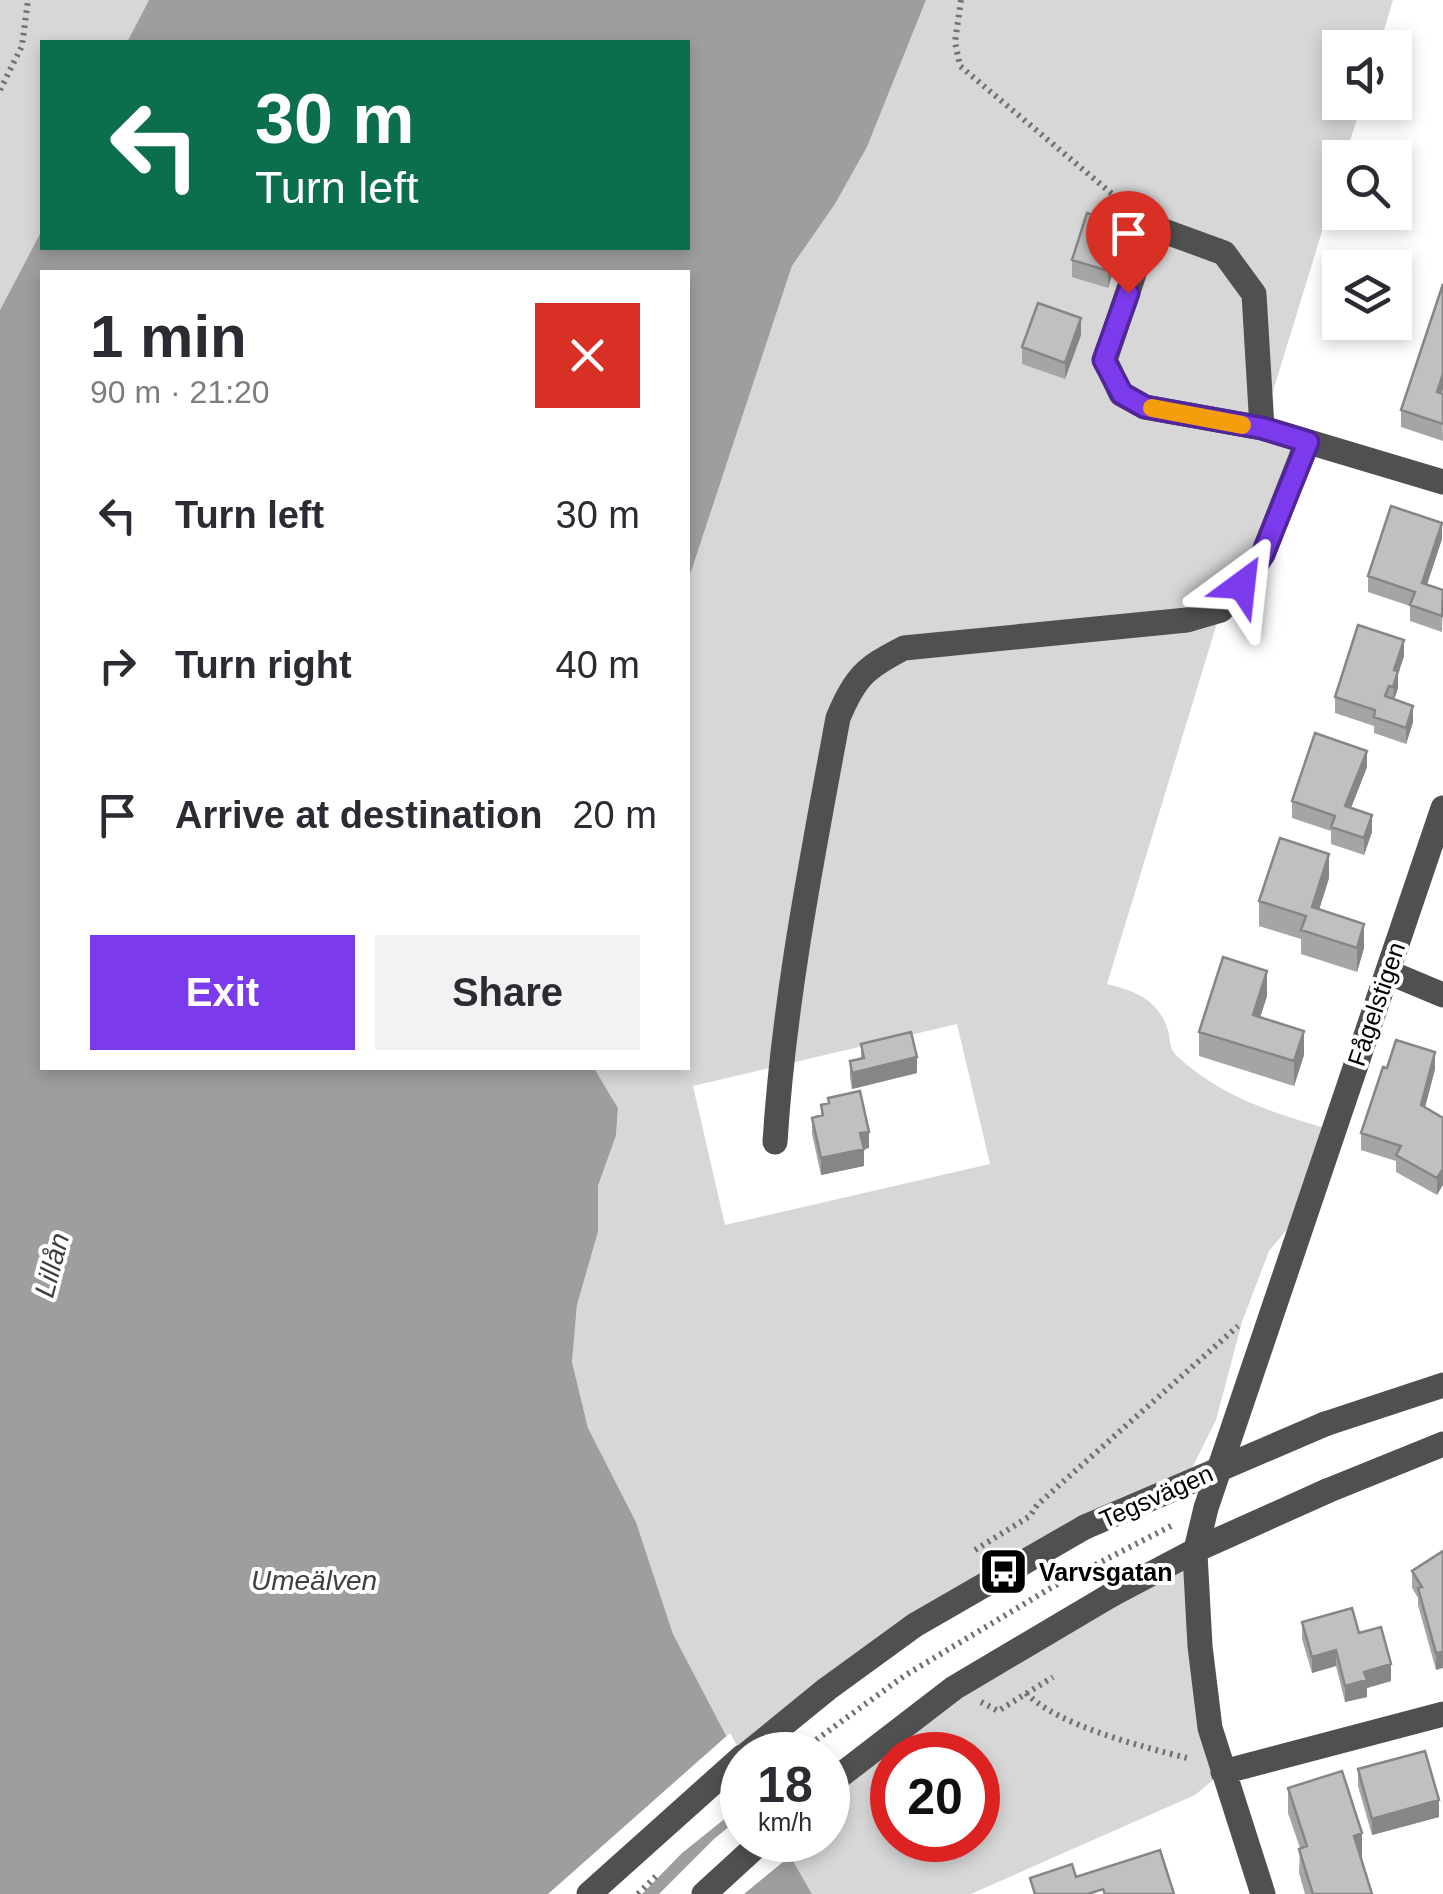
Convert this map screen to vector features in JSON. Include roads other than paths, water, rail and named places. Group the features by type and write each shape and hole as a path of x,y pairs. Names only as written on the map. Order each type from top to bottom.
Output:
{"street":[{"path":"1262,428 1254,294 1224,253 1150,226 1104,360 1122,394 1145,407 1262,428 1443,482"},
{"path":"774,1142 792,969 838,718 853,682 874,664 904,648 1187,620 1221,610 1263,554 1308,442"},
{"name":"Fågelstigen","path":"1223,1772 1210,1728 1200,1646 1196,1554 1206,1508 1443,808"},
{"path":"1388,972 1443,995"},
{"name":"Tegsvägen","path":"774,1732 915,1625 1085,1527 1324,1424 1443,1386"},
{"path":"850,1768 954,1688 1111,1595 1200,1548 1443,1444"},
{"path":"1263,1894 1223,1772 1443,1714"},
{"name":"Tegsvägen","path":"590,1894 720,1778"},
{"path":"704,1894 739,1862"}],"water":[{"name":"Umeälven","path":"149,0 926,0 867,147 835,204 792,266 690,575 690,270 40,270 40,1070 595,1070 618,1108 616,1136 598,1186 598,1232 577,1305 572,1362 588,1428 636,1522 673,1634 724,1732 720,1732 720,1862 794,1862 812,1894 0,1894 0,310 40,234 40,250 690,250 690,40 128,40"}],"place":[{"name":"Varvsgatan","path":"1004,1572"}],"water label":[{"name":"Lillån","path":"52,1265"}]}
